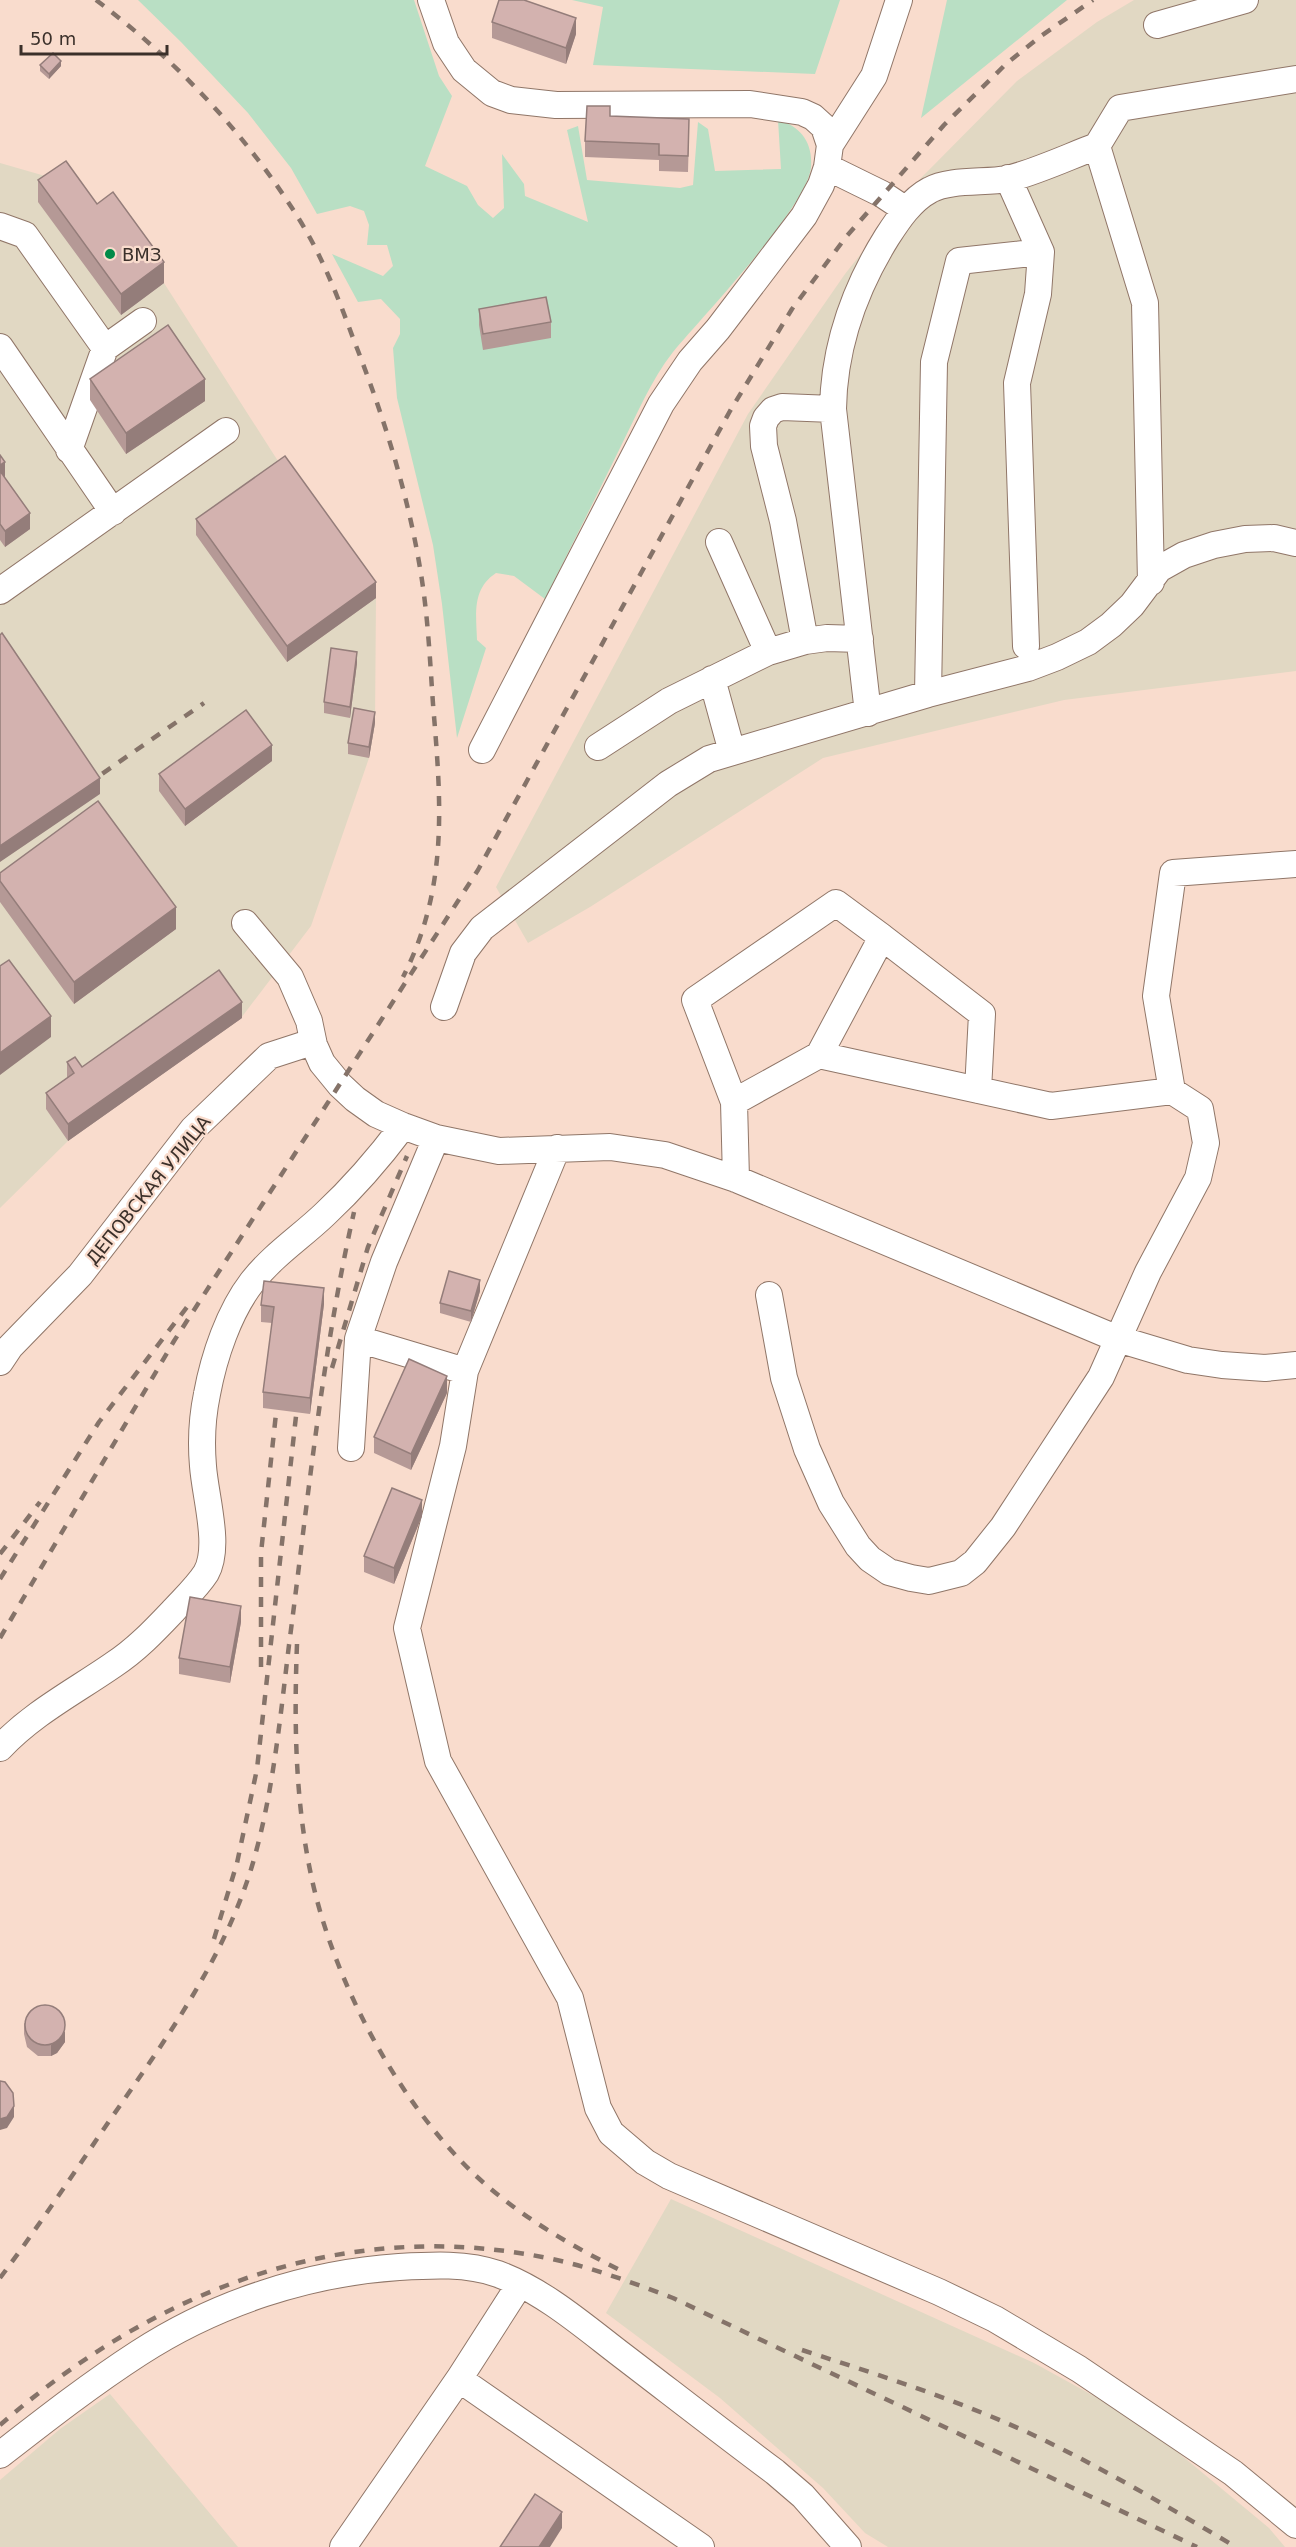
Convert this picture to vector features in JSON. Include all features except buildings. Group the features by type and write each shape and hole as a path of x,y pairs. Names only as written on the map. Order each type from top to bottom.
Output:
{"street":[{"path":"431,0 446,43 454,56 464,70 492,93 511,100 556,105 750,104 786,108 813,117 824,126 829,156 906,210"},
{"path":"482,750 661,404 690,361 732,311 804,216 821,185 829,156 874,76 899,0"},
{"path":"1157,25 1245,0"},
{"path":"868,713 833,409 833,384 845,324 857,293 878,253 906,210 931,189 1008,178 1097,146 1120,108 1296,79"},
{"path":"1097,146 1145,303 1151,582"},
{"path":"1008,178 1041,252 1038,294 1017,383 1026,646"},
{"path":"0,226 25,235 105,348"},
{"path":"927,694 934,362 959,261 1041,252"},
{"path":"69,450 105,348 143,321"},
{"path":"0,347 113,512"},
{"path":"805,641 783,521 764,446 763,426 766,417 773,410 782,407 833,409"},
{"path":"0,591 226,431"},
{"path":"444,1007 463,953 482,928 668,784 709,759 927,694 1028,669 1077,647 1111,625 1151,582 1159,569 1184,555 1214,545 1255,538 1274,538 1296,543"},
{"path":"719,542 768,652"},
{"path":"598,747 669,700 768,652 805,641 827,638 860,639"},
{"path":"712,679 732,752"},
{"path":"1172,1091 1156,996 1173,873 1296,864"},
{"path":"736,1179 734,1102 695,1000 836,903 982,1014 978,1090"},
{"path":"245,923 290,977 309,1021 314,1045 322,1063 355,1099 376,1114 403,1126 436,1138 499,1151 610,1147 665,1155 736,1179 1118,1339 1188,1360 1265,1368 1296,1365"},
{"path":"734,1102 819,1055 882,937"},
{"name":"ДЕПОВСКАЯ УЛИЦА","path":"0,1362 10,1347 80,1275 193,1129 269,1056 306,1044 314,1045"},
{"path":"769,1294 789,1394 807,1449 831,1503 858,1546 870,1559 889,1572 911,1578 929,1581 961,1573 988,1547 1101,1377 1148,1272 1198,1178 1206,1143 1200,1109 1172,1091 1051,1106 819,1055"},
{"path":"0,1748 45,1708 112,1666 143,1643 206,1573 213,1552 213,1542 205,1486 203,1427 207,1394 223,1338 242,1299 264,1268 355,1185 403,1126"},
{"path":"351,1448 358,1339 384,1262 436,1138"},
{"path":"557,1149 465,1371 453,1446 407,1628 438,1761 570,1998 598,2108 611,2133 645,2162 669,2176 939,2292 1032,2340 1233,2473 1296,2525"},
{"path":"358,1339 465,1371"},
{"path":"0,2455 139,2353 206,2316 255,2296 340,2274 376,2269 434,2265 477,2269 497,2274 520,2284 580,2323 775,2472 803,2496 848,2547"},
{"path":"343,2547 459,2379 520,2284"},
{"path":"459,2379 701,2547"}],"shaded area":[{"path":"1134,0 1296,0 1296,671 1064,700 823,758 590,907 528,943 496,887 748,414 845,274 920,179 1017,81 1097,22"},
{"path":"0,163 66,182 97,225 113,213 164,283 285,472 376,598 375,723 369,758 311,926 241,1018 68,1141 0,1208"},
{"path":"671,2199 1034,2363 1094,2396 1163,2440 1269,2528 1285,2547 888,2547 865,2533 823,2488 720,2398 606,2313"},
{"path":"110,2394 238,2547 0,2547 0,2480 60,2429"}],"green space":[{"path":"138,0 414,0 439,76 452,96 425,166 467,186 478,205 493,218 504,208 502,154 524,184 525,196 588,222 567,130 578,126 587,180 680,188 693,185 698,122 708,129 715,171 781,169 778,120 793,126 804,136 811,158 811,167 805,185 774,233 673,352 658,374 545,599 514,576 496,573 483,586 477,602 476,620 477,640 486,648 457,738 433,545 397,398 393,348 400,334 400,319 381,299 358,302 332,254 383,276 393,266 387,245 367,245 369,225 364,211 350,206 317,214 291,168 248,113"},
{"path":"572,0 840,0 815,74 593,65 603,7"},
{"path":"947,0 1067,0 921,118"}],"railway":[{"path":"96,0 126,23 208,100 233,128 278,188 299,219 329,277 384,425 402,484 421,574 438,775 439,809 435,877 418,943 403,977"},
{"path":"0,1638 174,1341 478,870 730,411 792,309 846,237 944,125 1007,63 1093,0"},
{"path":"86,785 204,703"},
{"path":"332,1368 368,1247 407,1156"},
{"path":"0,2278 153,2058 192,1997 226,1933 252,1866 275,1757 324,1373 354,1212"},
{"path":"0,1579 99,1422 187,1307"},
{"path":"261,1667 261,1553 278,1395"},
{"path":"214,1939 237,1863 257,1769 298,1398"},
{"path":"0,1554 40,1502"},
{"path":"297,1644 297,1760 302,1818 311,1875 321,1915 335,1955 372,2036 394,2074 419,2110 474,2174 527,2217 585,2252 626,2273"},
{"path":"0,2425 61,2376 125,2334 192,2300 261,2273 333,2255 407,2247 483,2249 561,2261 673,2298 1197,2547"},
{"path":"802,2350 945,2398 1029,2433 1108,2473 1236,2547"}],"place":[{"name":"ВМЗ","path":"110,254"}]}
